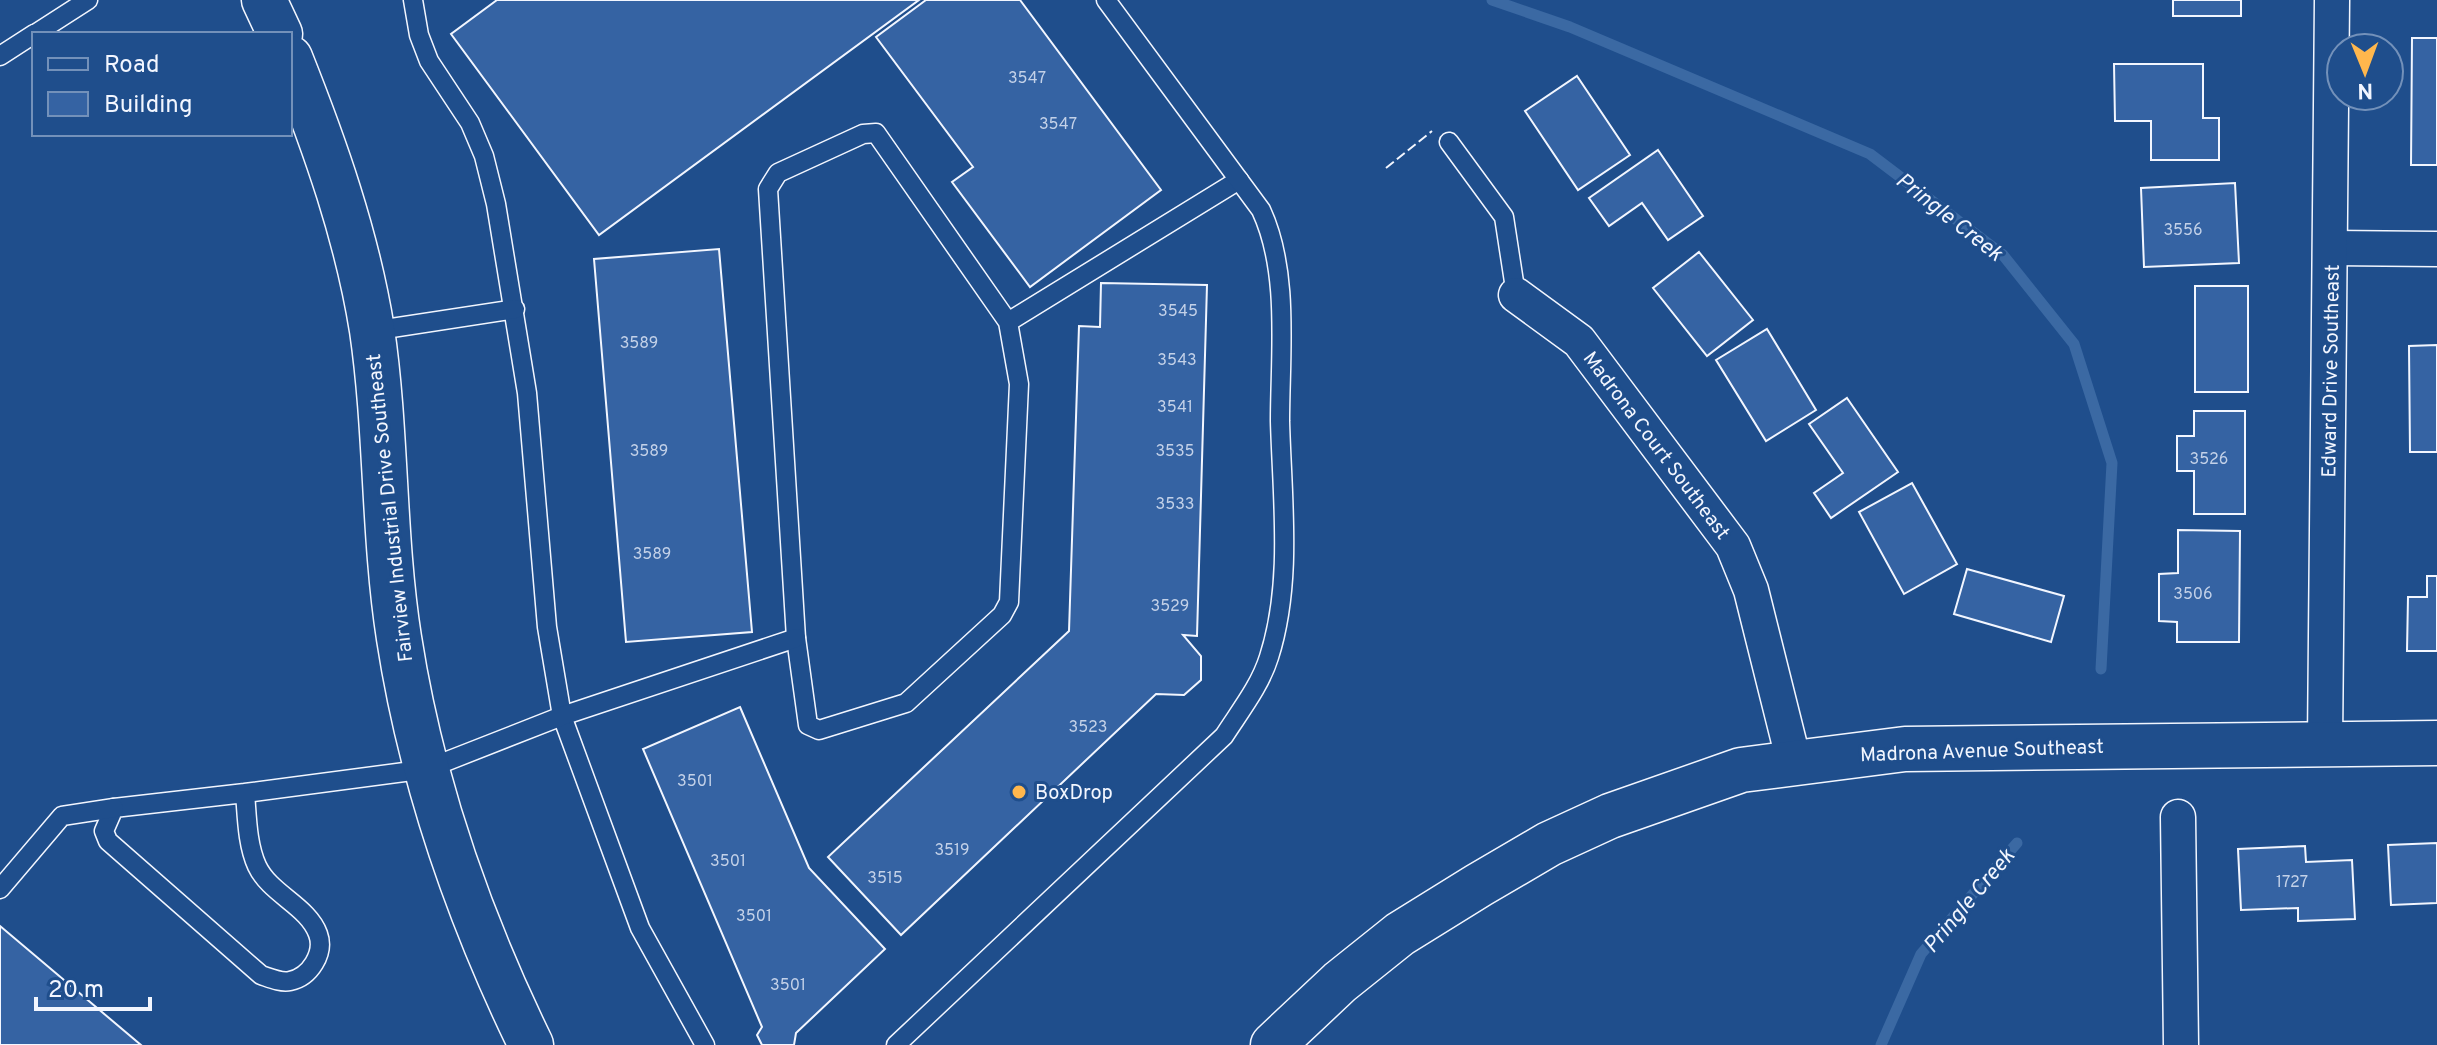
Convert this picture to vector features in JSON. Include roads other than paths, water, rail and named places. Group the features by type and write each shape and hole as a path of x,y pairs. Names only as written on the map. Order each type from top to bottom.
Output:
{"main road":[{"path":"264,0 279,32"},
{"name":"Fairview Industrial Drive Southeast","path":"292,64 344,207 372,331 398,635 427,769 474,922 531,1045"},
{"name":"Madrona Avenue Southeast","path":"1273,1045 1340,982 1400,934 1549,844 1610,816 1741,770 1905,749 2437,743"}],"street":[{"name":"Edward Drive Southeast","path":"2325,743 2332,0"},
{"path":"2332,248 2437,249"},
{"name":"Madrona Court Southeast","path":"1516,295 1579,341 1733,546 1751,590 1794,762"},
{"path":"2178,817 2181,1045"}],"lane":[{"path":"37,32 88,0"},
{"path":"413,0 419,35 429,61 470,123 484,156 515,309 527,393 547,627 562,716 640,928 705,1045"},
{"path":"896,1045 1205,756 1224,736 1250,696 1269,657 1283,581 1279,290 1270,230 1239,180 1106,0"},
{"path":"0,56 32,35"},
{"path":"876,133 1008,322 1019,384 1009,602 1002,615 906,703 819,730 808,725 796,638 768,189 772,179 778,173 863,134 876,133"},
{"path":"1449,142 1504,217 1516,295"},
{"path":"1008,322 1239,180"},
{"path":"372,331 515,309"},
{"path":"0,889 62,816 427,769 562,716 796,638"},
{"path":"114,808 104,831 108,841 261,975 290,981 309,972 320,948 318,935 312,922 269,885 256,864 245,793"}],"waterway":[{"name":"Pringle Creek","path":"1492,0 1570,27 1870,154 2003,255 2074,344 2112,463 2101,669"},
{"name":"Pringle Creek","path":"1881,1045 1921,954 2017,843"}],"place":[{"name":"BoxDrop","path":"1019,792"}]}
